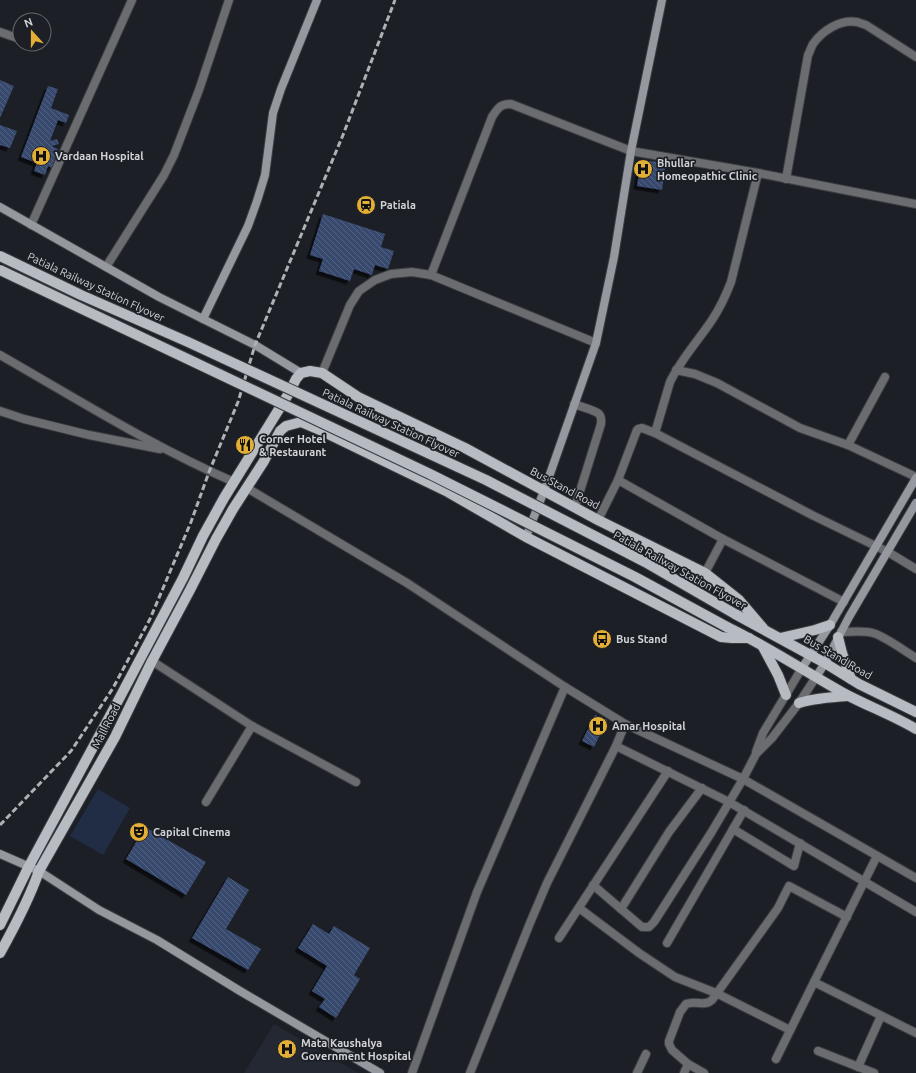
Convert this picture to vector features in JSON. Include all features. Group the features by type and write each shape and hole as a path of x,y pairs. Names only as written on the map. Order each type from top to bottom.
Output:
{"main road":[{"name":"Patiala Railway Station Flyover","path":"0,256 81,295 188,342 486,480 645,562 735,614 763,628"},
{"path":"0,270 430,474 635,577 749,638 848,696 903,721 916,729"},
{"path":"234,482 289,393 296,379 301,373 310,371 322,372"},
{"name":"Bus Stand Road","path":"322,372 358,396 466,448 598,520 705,573 739,600 763,628 851,679 916,712"},
{"path":"247,488 280,431 286,426 302,422 446,491 526,537 721,637 749,638"},
{"name":"Mall Road","path":"0,925 29,866 183,578 203,536 234,482"},
{"name":"Mall Road","path":"0,953 19,919 39,871 115,737 152,660 187,597 216,539 247,488"},
{"path":"780,638 830,625"},
{"path":"840,635 842,653 851,679"},
{"path":"763,647 778,675 786,696"},
{"path":"799,703 810,699 848,696"}],"street":[{"path":"31,225 132,0"},
{"path":"106,267 164,175 174,155 199,90 229,0"},
{"path":"203,319 248,226 257,201 265,175 273,113 281,89 317,0"},
{"path":"526,537 544,491 596,343 614,257 631,151 662,0"},
{"path":"786,178 808,55 822,34 831,27 845,22 856,22 866,26 916,57"},
{"path":"0,32 12,36"},
{"path":"431,275 492,117 497,109 503,104 511,104 631,151 786,178 916,204"},
{"path":"656,433 670,382 676,370 712,320 726,296 731,282 758,173"},
{"path":"0,207 159,297 255,345 301,373"},
{"path":"322,372 350,305 360,291 375,280 391,274 412,272 431,275 596,343"},
{"path":"0,355 166,450 234,482"},
{"path":"593,885 642,927 648,927 654,922 711,833 743,779 756,754 763,733 844,602 916,477 848,445 800,428 717,383 695,374 676,370"},
{"path":"848,445 885,377"},
{"path":"574,404 600,414 601,418 601,424 575,507"},
{"path":"0,411 89,436 166,450"},
{"path":"598,520 618,480 638,428 642,428 656,433 812,515 888,552 916,569"},
{"path":"618,480 723,539 844,602"},
{"path":"247,488 407,583 565,687 625,724 743,779 916,878"},
{"path":"756,754 772,738 799,703 825,663 916,503"},
{"path":"705,573 723,539"},
{"path":"840,635 864,632 872,633 916,658"},
{"path":"152,660 252,726 356,782"},
{"path":"412,1073 477,892 565,687"},
{"path":"470,1073 547,883 616,746 625,724"},
{"path":"206,802 252,726"},
{"path":"616,746 744,810 916,912"},
{"path":"559,938 668,771"},
{"path":"621,909 669,832 702,788"},
{"path":"667,943 744,810"},
{"path":"733,829 794,866 800,844"},
{"path":"0,854 39,871 99,910 157,940 240,991 380,1073"},
{"path":"776,1059 877,856"},
{"path":"704,1073 688,1064 672,1050 669,1044 680,1012 686,1004 690,1002 709,1003 778,908 789,886 847,916"},
{"path":"579,908 675,977 716,994 790,1030"},
{"path":"814,982 916,1033"},
{"path":"858,1067 881,1016"},
{"path":"818,1051 874,1073"},
{"path":"637,1073 646,1054"},
{"path":"684,1073 688,1064"}],"shaded area":[{"path":"98,789 130,808 103,855 70,836"},
{"name":"Mata Kaushalya Government Hospital","path":"274,1024 358,1073 244,1073"}],"building":[{"path":"0,80 14,86 0,118"},
{"path":"48,86 58,89 51,108 69,115 66,123 58,120 50,141 57,139 59,144 52,146 58,149 52,168 48,166 45,175 34,171 37,163 21,157"},
{"path":"0,125 17,131 10,148 0,145"},
{"path":"641,160 666,163 662,190 637,186"},
{"path":"323,214 385,234 381,247 394,251 388,269 375,265 372,275 354,269 350,281 319,271 323,259 310,255"},
{"path":"595,715 607,720 594,747 582,741"},
{"path":"145,827 206,862 186,895 126,859"},
{"path":"228,877 249,890 226,929 261,949 248,970 192,938"},
{"path":"313,924 329,934 334,926 370,948 354,975 360,979 336,1018 319,1007 325,999 312,991 327,966 298,948"}],"railway":[{"path":"0,825 71,751 113,688 150,619 191,522 209,472 238,402 255,345 343,135 395,0"}],"place":[{"name":"Vardaan Hospital","path":"41,156"},
{"name":"Bhullar Homeopathic Clinic","path":"643,169"},
{"name":"Patiala","path":"366,205"},
{"name":"Corner Hotel & Restaurant","path":"245,445"},
{"name":"Bus Stand","path":"602,639"},
{"name":"Amar Hospital","path":"598,726"},
{"name":"Capital Cinema","path":"139,832"},
{"name":"Mata Kaushalya Government Hospital","path":"287,1049"}]}
